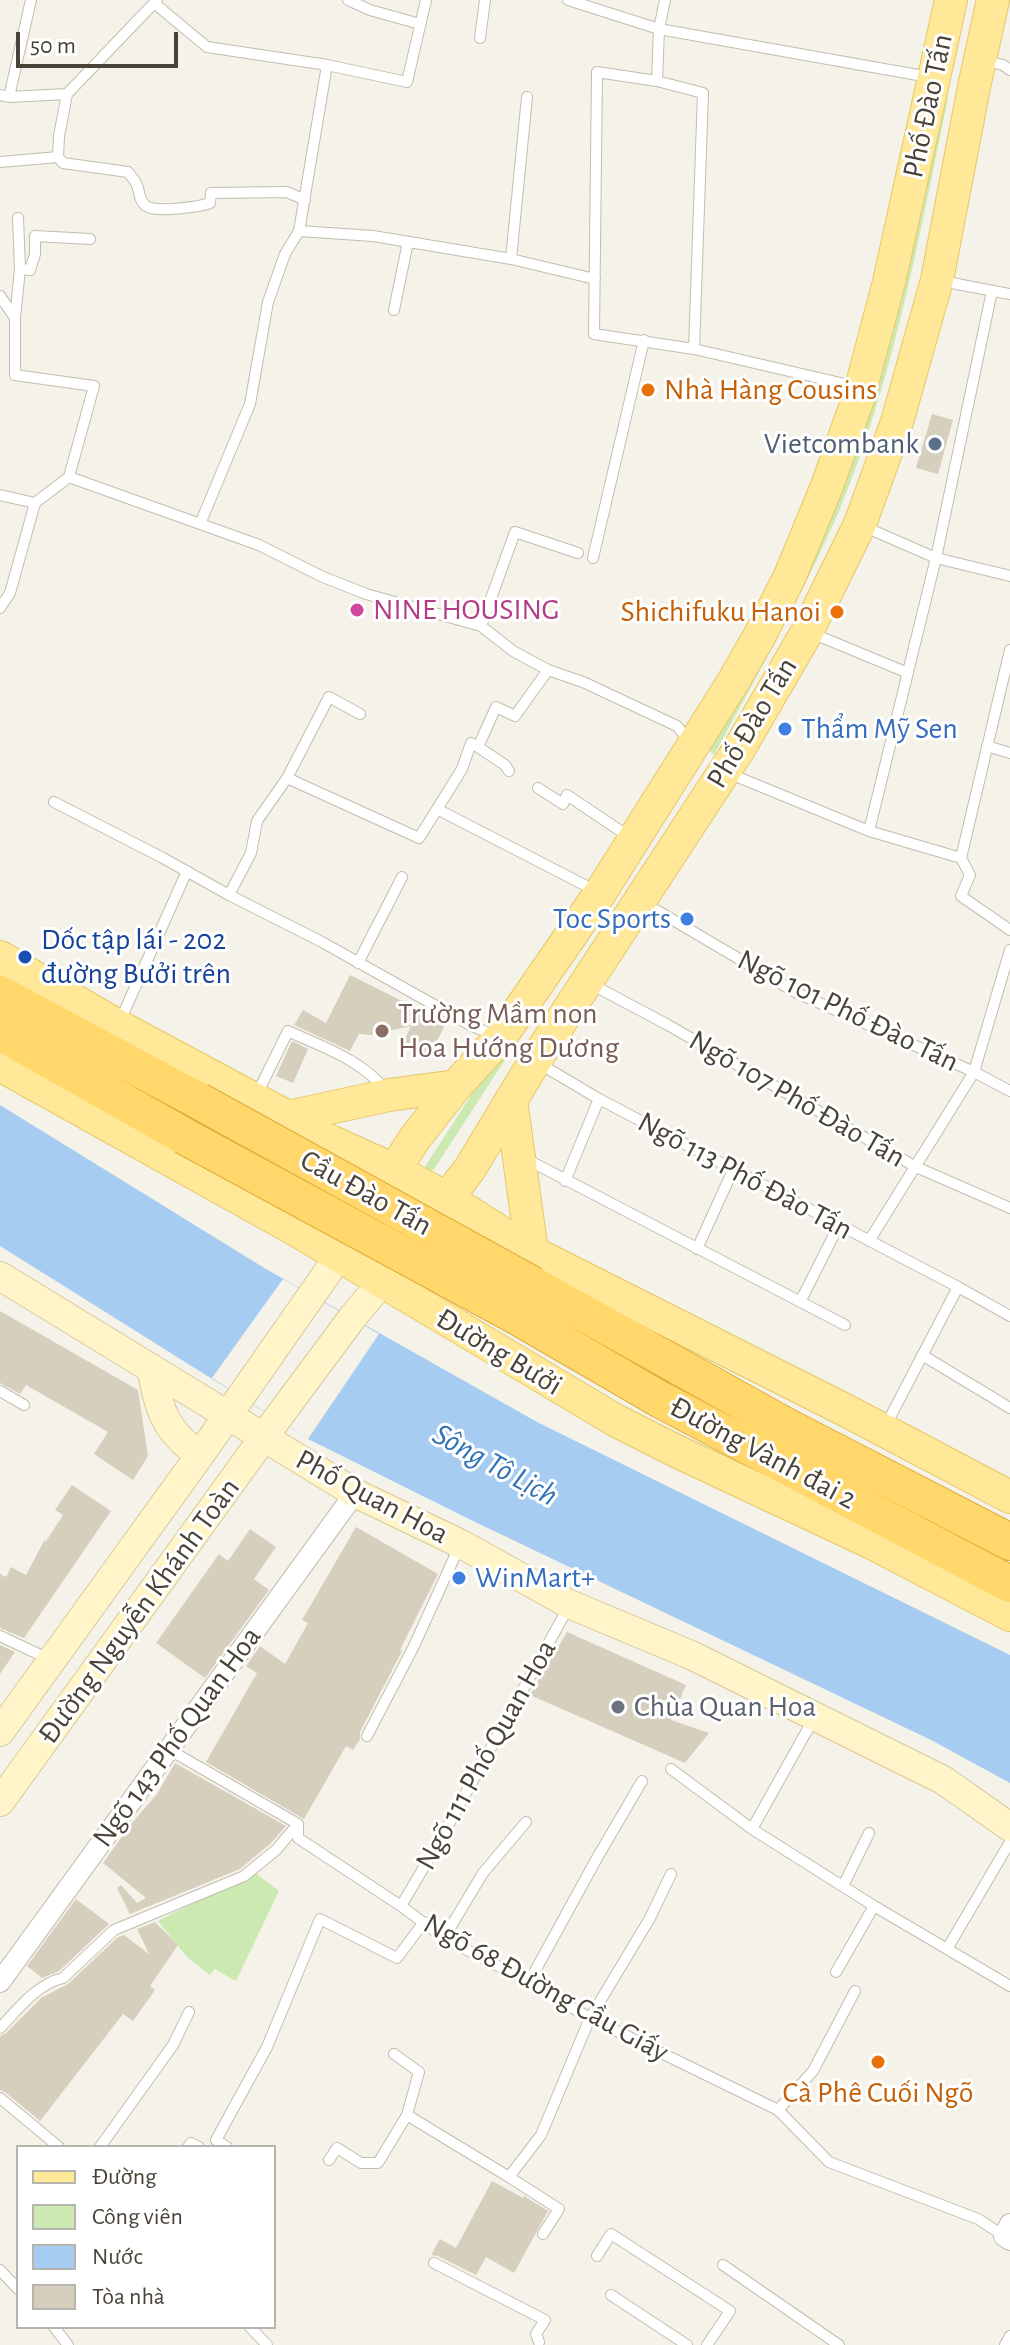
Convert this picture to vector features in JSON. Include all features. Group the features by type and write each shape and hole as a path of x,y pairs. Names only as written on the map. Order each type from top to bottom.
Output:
{"highway":[{"name":"Cầu Đào Tấn","path":"0,994 199,1101 532,1268"},
{"name":"Cầu Đào Tấn","path":"0,1032 184,1136 518,1317"},
{"name":"Đường Vành đai 2","path":"532,1268 784,1425 1010,1542"},
{"name":"Đường Vành đai 2","path":"518,1317 661,1400 1010,1584"}],"main road":[{"name":"Phố Đào Tấn","path":"339,1256 415,1138 456,1086 500,1038 600,893 760,635 790,576 839,457 861,388 889,282 923,76 951,0"},
{"name":"Phố Đào Tấn","path":"382,1282 469,1170 535,1061 724,771 807,632 860,524 897,422 937,280 974,87 996,65 993,0"},
{"path":"693,746 724,771"},
{"path":"0,957 297,1124 447,1198 532,1268 883,1431 1010,1497"},
{"name":"Đường Bưởi","path":"0,1065 339,1256 615,1420 872,1543 1010,1615"},
{"path":"297,1124 389,1095 456,1086"},
{"path":"511,1100 532,1268"},
{"path":"264,1213 304,1188 315,1162 297,1124"},
{"name":"Đường Nguyễn Khánh Toàn","path":"0,1732 339,1256"},
{"name":"Phố Quan Hoa","path":"0,1276 151,1368 234,1405 355,1493 461,1544 569,1604 691,1655 943,1780 1010,1827"},
{"name":"Đường Nguyễn Khánh Toàn","path":"0,1802 270,1429 382,1282"},
{"path":"151,1368 157,1398 170,1429 182,1443 200,1455"}],"street":[{"name":"Ngõ 143 Phố Quan Hoa","path":"0,1982 355,1493"}],"lane":[{"path":"31,0 5,96 67,94"},
{"path":"348,0 371,5 420,24"},
{"path":"305,200 287,192 211,193 210,203 201,206 158,209 146,206 128,172 63,163 58,157 67,94 156,2 207,47 327,65 407,82 426,0"},
{"path":"480,38 485,0"},
{"path":"568,0 659,29 923,76"},
{"path":"657,81 659,29 665,0"},
{"path":"200,524 250,404 268,302 285,254 299,231 327,65"},
{"path":"694,349 703,93 657,81 597,72 594,334 694,349 861,388"},
{"path":"511,259 527,97"},
{"path":"0,162 58,157"},
{"path":"0,608 10,593 35,503 69,477 94,386 15,375 15,318 20,269 18,218"},
{"path":"299,231 373,236 511,259 595,279"},
{"path":"20,269 30,270 35,254 35,236 90,239"},
{"path":"394,310 408,242"},
{"path":"937,280 1010,294"},
{"path":"869,831 936,558 992,291"},
{"path":"0,296 15,318"},
{"path":"593,558 644,340"},
{"path":"69,477 259,545 323,577 366,594 481,626 513,651 548,670 583,682 677,726 693,746"},
{"path":"0,495 35,503"},
{"path":"860,524 936,558 1010,576"},
{"path":"481,626 515,532 578,553"},
{"path":"807,632 908,673"},
{"path":"1010,650 961,858 970,875 961,896 1010,930"},
{"path":"478,747 496,707 515,716 548,670"},
{"path":"229,895 251,853 257,821 287,778 329,697 360,714"},
{"path":"998,703 1010,708"},
{"path":"287,778 419,838 462,769 471,743 505,765 509,771"},
{"path":"987,746 1010,753"},
{"path":"724,771 869,831 961,858"},
{"path":"538,788 563,804 567,795 632,839"},
{"path":"54,802 470,1025 500,1038"},
{"path":"437,809 600,893"},
{"path":"118,1026 187,871"},
{"path":"358,963 402,877"},
{"name":"Ngõ 101 Phố Đào Tấn","path":"639,904 658,911 795,992 1010,1091"},
{"path":"869,1241 974,1072 1010,950"},
{"name":"Ngõ 107 Phố Đào Tấn","path":"588,982 916,1167 1010,1208"},
{"path":"250,1097 262,1084 288,1031 356,1063 378,1080 389,1095"},
{"name":"Ngõ 113 Phố Đào Tấn","path":"535,1061 599,1099 1010,1316"},
{"path":"565,1181 599,1099"},
{"path":"517,1155 845,1325"},
{"path":"697,1249 733,1170"},
{"path":"800,1302 839,1225"},
{"path":"883,1431 958,1287"},
{"path":"922,1355 1010,1408"},
{"path":"0,1391 24,1405"},
{"path":"367,1736 413,1648 461,1544"},
{"name":"Ngõ 111 Phố Quan Hoa","path":"401,1906 455,1814 569,1604"},
{"path":"0,1636 51,1660"},
{"path":"752,1829 815,1716"},
{"name":"Ngõ 68 Đường Cầu Giấy","path":"168,1749 298,1824 298,1838 444,1938 590,2018 778,2110 829,2162 1008,2233"},
{"path":"671,1769 752,1829 1010,1986"},
{"path":"529,1982 642,1781"},
{"path":"444,1938 483,1873 526,1822"},
{"path":"0,2028 39,1989 63,1978 114,1930 244,1876 276,1850 298,1824"},
{"path":"843,1886 869,1833"},
{"path":"947,1949 1010,1842"},
{"path":"509,2177 541,2135 590,2018 650,1918 671,1874"},
{"path":"836,1972 874,1906"},
{"path":"224,2145 216,2140 267,2047 320,1919 397,1958 424,1922"},
{"path":"778,2110 813,2071 855,1991"},
{"path":"101,2145 173,2045 189,2012"},
{"path":"329,2160 337,2148 361,2163 378,2163 407,2115 419,2072 394,2054"},
{"path":"0,2098 57,2145"},
{"path":"407,2115 559,2209 543,2234"},
{"path":"597,2256 611,2234 730,2311 712,2343"},
{"path":"434,2263 545,2320 536,2334 539,2344"},
{"path":"723,2265 839,2345"},
{"path":"0,2270 16,2287"},
{"path":"611,2295 687,2345"},
{"path":"252,2329 267,2345"},
{"path":"1005,2345 1010,2336"}],"green space":[{"path":"945,96 948,98 903,307 858,461 810,573 714,755 704,745 763,642"},
{"path":"665,796 673,802 434,1169 430,1172 425,1170 426,1165"},
{"path":"254,1872 279,1891 236,1981 215,1969 210,1975 187,1957 158,1921"}],"water":[{"name":"Sông Tô Lịch","path":"0,1105 266,1269 537,1422 1010,1655 1010,1783 931,1740 308,1439 0,1246"}],"pier":[{"path":"283,1279 379,1334 308,1439 212,1378"}],"building":[{"name":"Vietcombank","path":"932,414 953,420 938,474 916,468"},
{"name":"Trường Mầm non Hoa Hướng Dương","path":"350,975 446,1023 427,1061 401,1047 411,1026 370,1035 359,1034 350,1051 294,1025 303,1010 326,1023"},
{"path":"292,1041 308,1049 293,1083 276,1076"},
{"path":"0,1311 138,1390 148,1456 133,1480 94,1454 108,1432 26,1385 20,1394 0,1383"},
{"path":"72,1485 111,1511 24,1638 0,1628 0,1574 6,1577 11,1567 26,1575 44,1541 63,1515 55,1510"},
{"path":"356,1527 438,1574 360,1732 360,1739 353,1750 346,1746 304,1819 206,1762 257,1673 246,1666 260,1646 285,1664 308,1623 302,1620"},
{"path":"250,1529 276,1547 254,1579 269,1590 205,1678 156,1643 219,1554 228,1561"},
{"name":"Chùa Quan Hoa","path":"567,1632 686,1685 671,1720 709,1733 685,1763 530,1695"},
{"path":"0,1645 15,1652 0,1674"},
{"path":"175,1763 286,1826 240,1869 130,1914 117,1888 121,1885 137,1903 146,1898 103,1863 157,1794"},
{"path":"76,1899 109,1924 59,1971 42,1978 27,1966"},
{"path":"155,1922 178,1945 150,1986 155,1990 133,2021 123,2014 40,2121 0,2090 0,2036 41,1998 68,1984 118,1937 124,1935 149,1954 137,1929"},
{"path":"492,2181 548,2211 514,2273 486,2257 476,2275 431,2255 440,2239 456,2248"}],"place":[{"name":"Nhà Hàng Cousins","path":"648,390"},
{"name":"Vietcombank","path":"935,444"},
{"name":"NINE HOUSING","path":"357,610"},
{"name":"Shichifuku Hanoi","path":"837,612"},
{"name":"Thẩm Mỹ Sen","path":"785,729"},
{"name":"Toc Sports","path":"687,919"},
{"name":"Dốc tập lái - 202 đường Bưởi trên","path":"25,957"},
{"name":"Trường Mầm non Hoa Hướng Dương","path":"382,1031"},
{"name":"WinMart+","path":"459,1578"},
{"name":"Chùa Quan Hoa","path":"618,1707"},
{"name":"Cà Phê Cuối Ngõ","path":"878,2062"}]}
